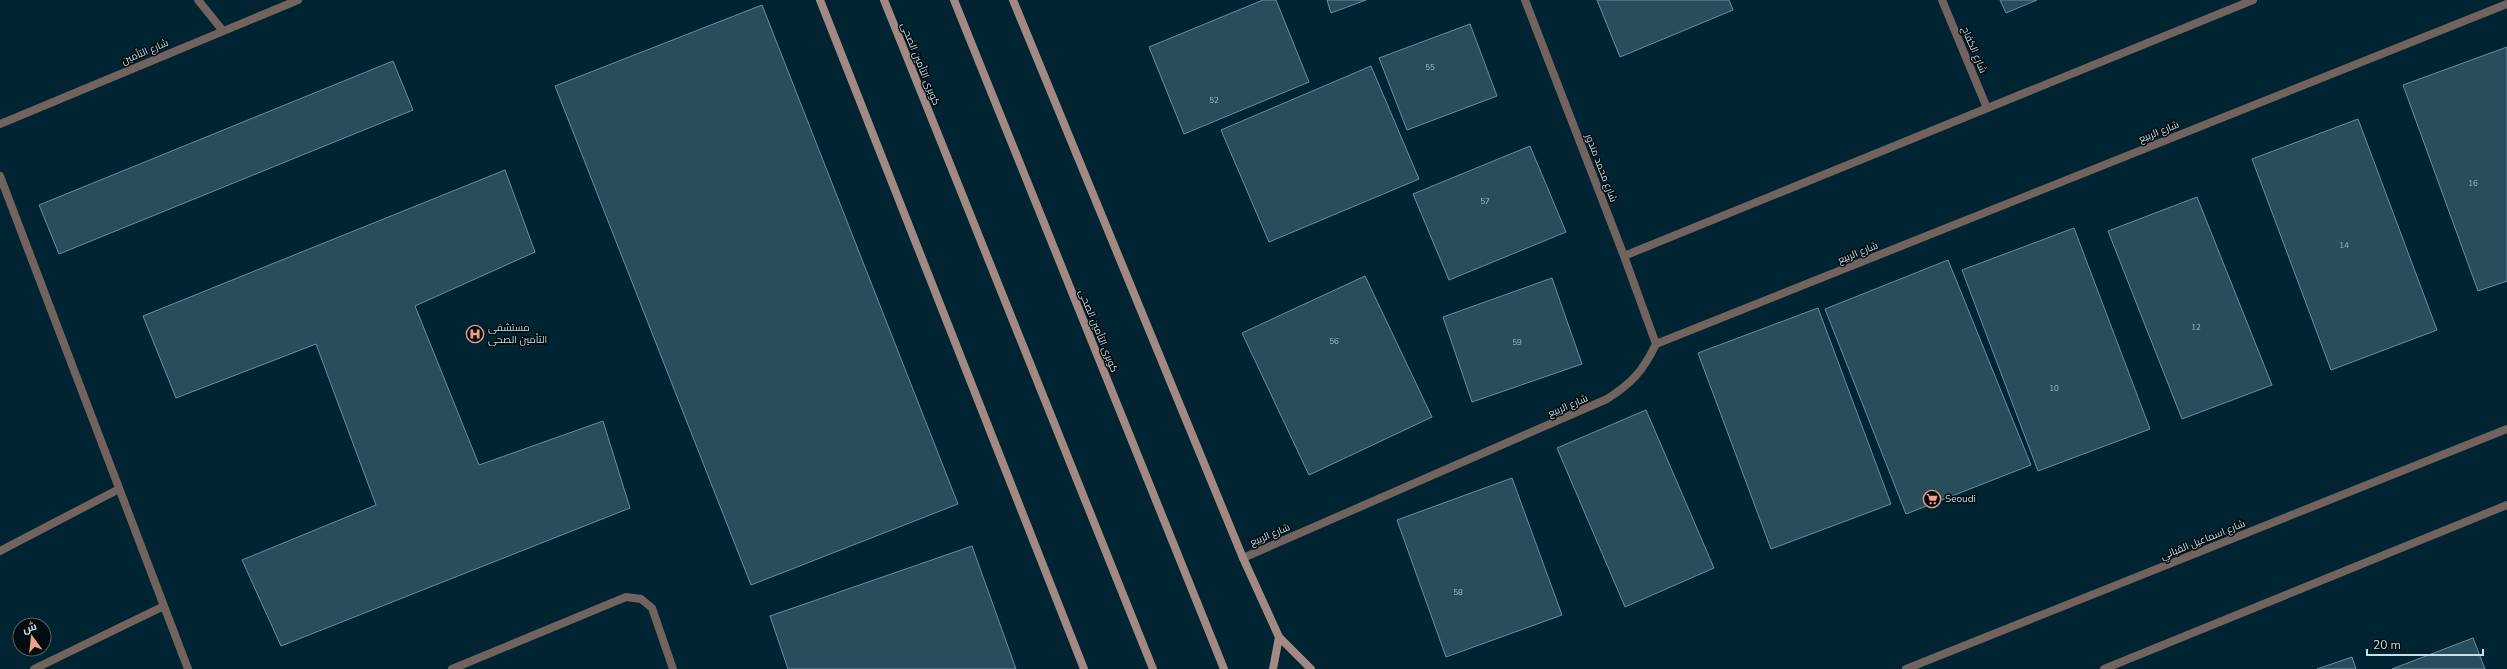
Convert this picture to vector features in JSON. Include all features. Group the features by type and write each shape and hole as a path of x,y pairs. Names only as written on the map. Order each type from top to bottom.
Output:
{"main road":[{"path":"820,0 1084,669"},
{"name":"كوبرى التأمين الصحى","path":"884,0 1100,541 1153,669"},
{"name":"كوبرى التأمين الصحى","path":"954,0 1224,669"},
{"path":"1013,0 1243,558 1279,637 1311,669"},
{"path":"1274,669 1279,637"}],"street":[{"path":"198,0 223,30"},
{"name":"شارع التأمين","path":"0,124 298,0"},
{"name":"شارع محمد مندور","path":"1525,0 1624,256 1656,344"},
{"name":"شارع الكفاح","path":"1942,0 1987,108"},
{"path":"1624,256 2253,0"},
{"name":"شارع الربيع","path":"1243,558 1607,399 1627,386 1645,368 1656,344 2507,4"},
{"path":"0,176 188,669"},
{"name":"شارع اسماعيل القباني","path":"1906,669 2507,429"},
{"path":"0,551 119,489"},
{"path":"2104,669 2507,505"},
{"path":"452,669 626,597 640,599 652,608 673,669"},
{"path":"34,669 164,606"}],"building":[{"path":"1263,0 1276,0 1309,82 1184,134 1149,47"},
{"path":"1327,0 1366,0 1331,13"},
{"path":"1597,0 1729,0 1733,10 1620,57"},
{"path":"2000,0 2037,0 2006,13"},
{"path":"762,5 958,504 751,585 555,86"},
{"path":"1470,24 1497,96 1407,130 1379,58"},
{"path":"2507,47 2507,281 2478,291 2403,85"},
{"path":"393,61 413,110 59,254 39,205"},
{"path":"1371,66 1419,179 1269,242 1221,130"},
{"path":"2358,119 2437,330 2331,370 2252,159"},
{"path":"1530,146 1566,232 1449,280 1413,194"},
{"path":"505,170 535,252 415,306 479,465 603,421 630,508 281,646 242,560 376,505 316,344 176,398 143,316"},
{"path":"2197,197 2272,385 2182,419 2108,231"},
{"path":"2074,228 2150,429 2038,471 1962,270"},
{"path":"1948,260 2031,465 1906,514 1825,309"},
{"path":"1365,276 1432,417 1309,475 1242,333"},
{"path":"1552,278 1582,364 1472,402 1443,317"},
{"path":"1818,308 1891,504 1771,549 1698,353"},
{"path":"1646,410 1714,568 1625,607 1557,448"},
{"path":"1512,478 1562,615 1446,657 1397,520"},
{"path":"972,546 1016,669 788,669 770,616"},
{"path":"2473,638 2485,669 2392,669"},
{"path":"2352,657 2356,669 2317,669"}],"place":[{"name":"مستشفى التأمين الصحى","path":"475,334"},
{"name":"Seoudi","path":"1932,499"}]}
